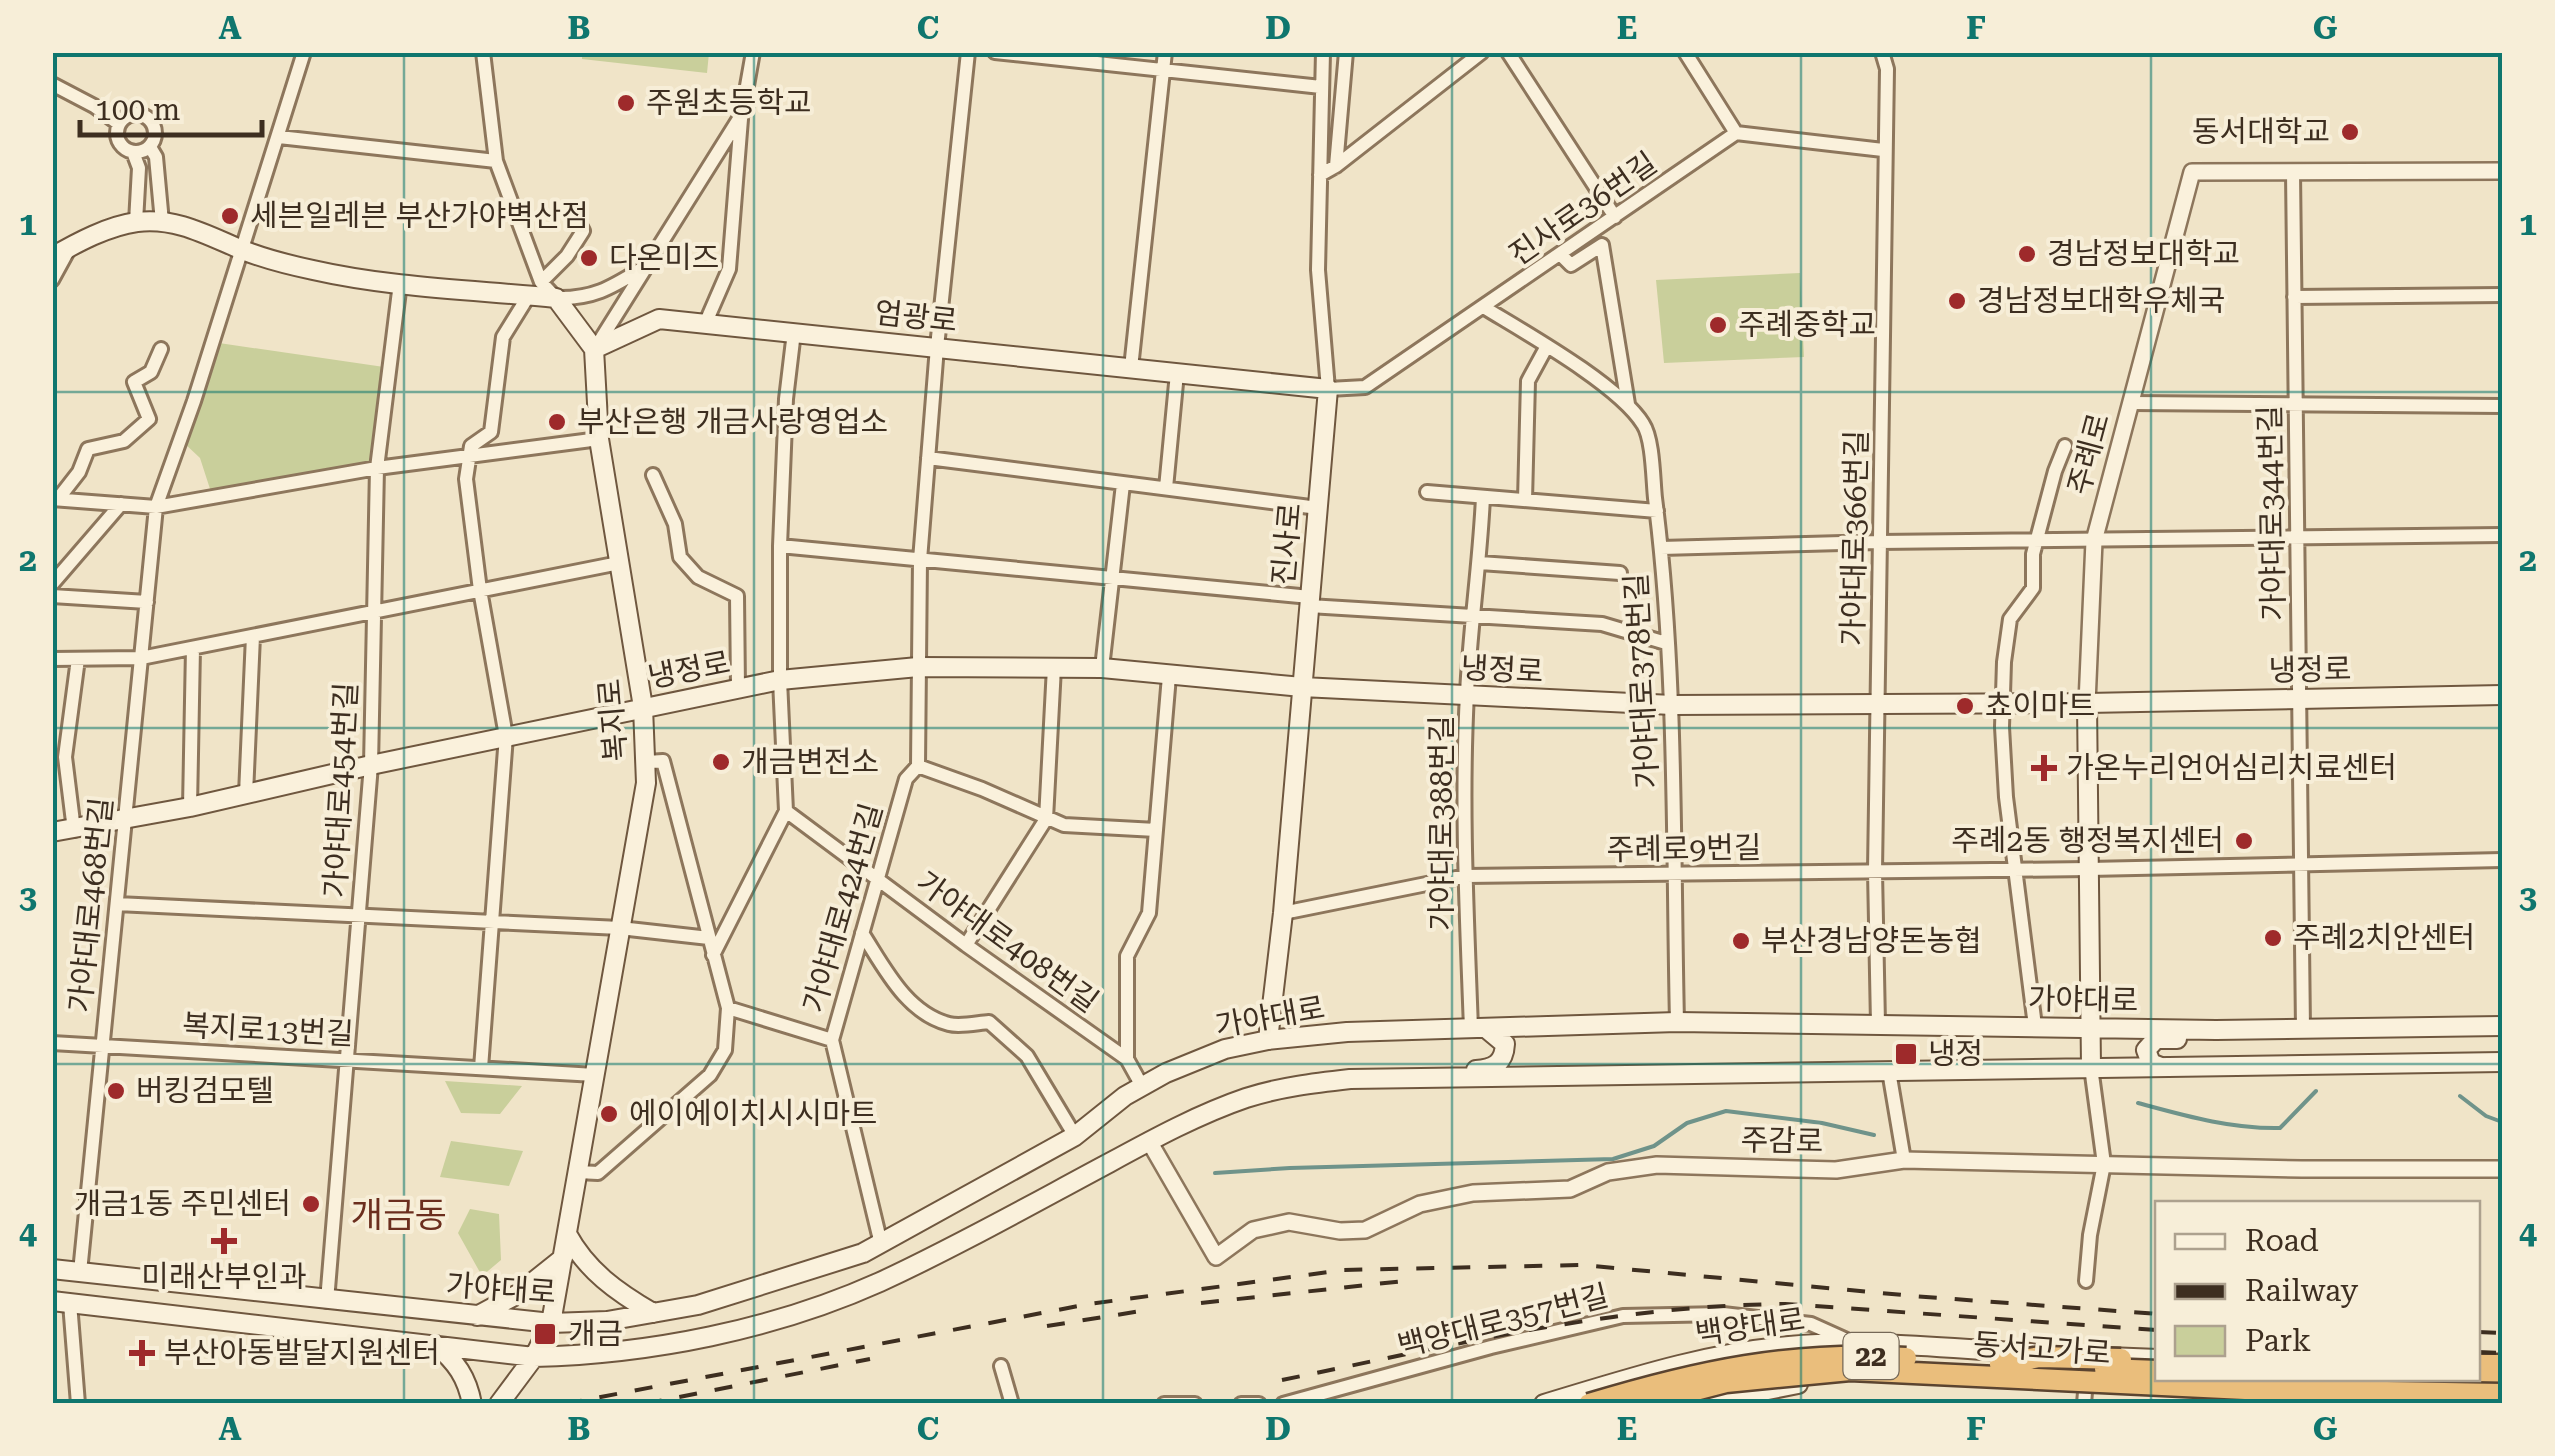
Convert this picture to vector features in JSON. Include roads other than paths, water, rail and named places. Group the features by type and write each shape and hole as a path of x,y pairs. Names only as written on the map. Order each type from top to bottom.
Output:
{"highway":[{"name":"동서고가로","path":"1589,1404 1720,1368 1852,1355 2155,1379"},
{"path":"2000,1364 2040,1358 2155,1360"},
{"name":"동서고가로","path":"1641,1404 1726,1382 1850,1370 2155,1379"},
{"path":"2165,1381 2219,1402 2249,1404"},
{"name":"동서고가로","path":"2206,1381 2502,1394"}],"main road":[{"path":"52,256 136,222 162,222 313,270 400,283 535,288 556,298 594,349"},
{"name":"엄광로","path":"594,349 659,319 1328,389"},
{"name":"복지로","path":"499,1404 534,1357 551,1323 647,762 643,707 599,439 594,349"},
{"name":"진사로","path":"1268,1040 1283,914 1328,389"},
{"name":"냉정로","path":"52,832 190,808 371,765 738,688 780,680 918,667 1102,668 1302,687 1672,705 2088,703 2502,695"},
{"name":"주례로","path":"2088,703 2091,1068"},
{"name":"가야대로","path":"52,1269 551,1323 606,1320 698,1305 801,1275 881,1244 1076,1136 1125,1096 1166,1072 1225,1049 1268,1040 1348,1032 1676,1022 2216,1030 2502,1026"},
{"path":"1406,1078 1425,1072 1482,1070 1499,1064 1506,1044 1479,1029"},
{"path":"2161,1067 2146,1057 2149,1044 2156,1039 2196,1038 2216,1030"},
{"name":"가야대로","path":"61,1302 534,1357 605,1355 706,1337 810,1308 880,1282 1149,1140 1244,1099 1296,1085 1406,1078 2502,1062"},
{"path":"567,1234 579,1256 608,1284 654,1313"},
{"path":"476,1316 518,1294 563,1258"},
{"name":"백양대로","path":"1544,1404 1708,1358 1768,1348 1854,1343 2155,1360"},
{"path":"436,1344 455,1361 468,1384 472,1404"},
{"name":"백양대로","path":"1696,1404 1822,1380 1890,1376 2085,1396 2368,1404"}],"street":[{"name":"가야대로468번길","path":"80,1272 156,506 194,401 304,52"},
{"path":"483,52 496,160 535,288"},
{"path":"706,322 728,268 742,114 753,52"},
{"name":"가야대로424번길","path":"881,1244 832,1040 906,778 918,766 920,560 937,348 968,52"},
{"path":"995,52 1321,87"},
{"path":"1131,368 1165,52"},
{"name":"진사로","path":"1323,52 1318,270 1328,389"},
{"path":"1336,166 1346,52"},
{"path":"1320,175 1482,52"},
{"path":"1508,52 1616,217"},
{"path":"1686,52 1736,133 1883,150"},
{"name":"가야대로366번길","path":"1878,1024 1875,872 1887,68 1882,52"},
{"path":"52,84 119,124"},
{"path":"594,349 742,114"},
{"path":"136,222 139,168 133,152 118,142 119,124 128,115 146,116 156,130 150,146"},
{"name":"진사로36번길","path":"1328,389 1366,387 1736,133"},
{"path":"280,137 496,160"},
{"path":"133,152 150,146"},
{"path":"150,146 156,156 162,222"},
{"name":"주례로","path":"2088,703 2094,541 2192,172 2502,171"},
{"name":"가야대로344번길","path":"2292,172 2303,1029"},
{"path":"481,1068 506,736 480,590 466,479 471,446 491,432 503,337 535,288 567,256 583,231 575,216"},
{"name":"가야대로378번길","path":"1560,254 1571,265 1602,245 1628,404"},
{"path":"52,280 70,246"},
{"path":"556,298 581,298 605,291 644,268"},
{"name":"가야대로454번길","path":"328,1300 371,765 377,468 400,283"},
{"path":"2294,297 2502,295"},
{"name":"가야대로378번길","path":"1484,308 1628,404 1646,428 1661,548 1672,705 1676,1022"},
{"path":"713,955 786,811 780,680 780,546 786,399 794,332"},
{"path":"1525,500 1528,381 1546,346"},
{"path":"55,499 79,472 88,448 124,440 149,420 134,382 151,372 161,348"},
{"path":"1166,488 1177,373"},
{"path":"2131,404 2502,406"},
{"path":"55,499 156,506 377,468 599,439"},
{"path":"2035,1026 2006,798 2002,704 2008,626 2031,593 2033,554 2065,446"},
{"path":"928,458 1318,508"},
{"path":"652,475 675,524 680,557 698,577 738,596 738,688"},
{"path":"1102,668 1123,484"},
{"path":"1427,492 1657,511"},
{"name":"가야대로388번길","path":"1479,1029 1466,876 1466,696 1483,497"},
{"path":"52,584 121,504"},
{"path":"1661,548 2502,535"},
{"path":"780,546 1113,577 1310,601 1602,624 1666,643"},
{"path":"52,659 141,658 620,563"},
{"path":"1480,564 1620,574"},
{"path":"52,596 146,602"},
{"path":"246,794 252,636"},
{"path":"190,808 194,648"},
{"path":"74,830 65,757 78,658"},
{"path":"966,945 1046,819 1054,667"},
{"path":"1127,1059 1127,956 1149,913 1169,676"},
{"path":"578,1172 598,1173 710,1076 725,1050 728,1008 663,761 647,762"},
{"path":"918,766 1064,825 1156,830"},
{"name":"가야대로408번길","path":"786,811 1127,1059 1142,1086"},
{"name":"주례로9번길","path":"1283,914 1466,876 2502,860"},
{"path":"116,904 620,928 708,938"},
{"path":"862,933 892,980 918,1010 951,1025 989,1022 1027,1056 1076,1136"},
{"path":"728,1008 832,1040"},
{"name":"복지로13번길","path":"52,1043 595,1075"},
{"path":"2086,1281 2090,1235 2104,1164 2091,1068"},
{"path":"1889,1071 1904,1160"},
{"name":"주감로","path":"1149,1140 1216,1257 1253,1230 1289,1222 1340,1231 1365,1230 1420,1204 1473,1194 1570,1188 1608,1172 1657,1165 1836,1170 1904,1160 2502,1169"},
{"path":"61,1302 78,1404"},
{"name":"백양대로357번길","path":"1283,1404 1622,1316 1723,1314 1793,1322 1810,1324 1854,1343"},
{"path":"2085,1396 2088,1356"},
{"path":"1001,1366 1012,1404"},
{"path":"1164,1404 1195,1404"},
{"path":"1240,1404 1258,1404"}],"waterway":[{"path":"2138,1103 2226,1124 2280,1128 2316,1091"},
{"path":"2460,1096 2486,1116 2502,1122"},
{"path":"1215,1173 1613,1159 1654,1146 1687,1123 1726,1111 1822,1123 1874,1135"}],"railway":[{"path":"564,1404 1089,1304 1344,1270 1582,1265 2155,1314"},
{"path":"1201,1303 1404,1281"},
{"path":"1282,1380 1532,1330 1721,1306 1785,1304 2155,1330"},
{"path":"1047,1326 1141,1311"},
{"path":"2480,1332 2502,1333"},
{"path":"2480,1352 2502,1353"},
{"path":"644,1404 870,1359"}],"place":[{"name":"주원초등학교","path":"626,103"},
{"name":"동서대학교","path":"2350,132"},
{"name":"세븐일레븐 부산가야벽산점","path":"230,216"},
{"name":"경남정보대학교","path":"2027,254"},
{"name":"다온미즈","path":"589,258"},
{"name":"경남정보대학우체국","path":"1957,301"},
{"name":"주례중학교","path":"1718,325"},
{"name":"부산은행 개금사랑영업소","path":"557,422"},
{"name":"쵸이마트","path":"1965,706"},
{"name":"개금변전소","path":"721,762"},
{"name":"가온누리언어심리치료센터","path":"2044,768"},
{"name":"주례2동 행정복지센터","path":"2244,841"},
{"name":"주례2치안센터","path":"2273,938"},
{"name":"부산경남양돈농협","path":"1741,941"},
{"name":"냉정","path":"1906,1054"},
{"name":"버킹검모텔","path":"116,1091"},
{"name":"에이에이치시시마트","path":"609,1114"},
{"name":"개금1동 주민센터","path":"311,1204"},
{"name":"미래산부인과","path":"224,1241"},
{"name":"개금","path":"545,1334"},
{"name":"부산아동발달지원센터","path":"142,1353"}],"district":[{"name":"개금동","path":"399,1215"}]}
